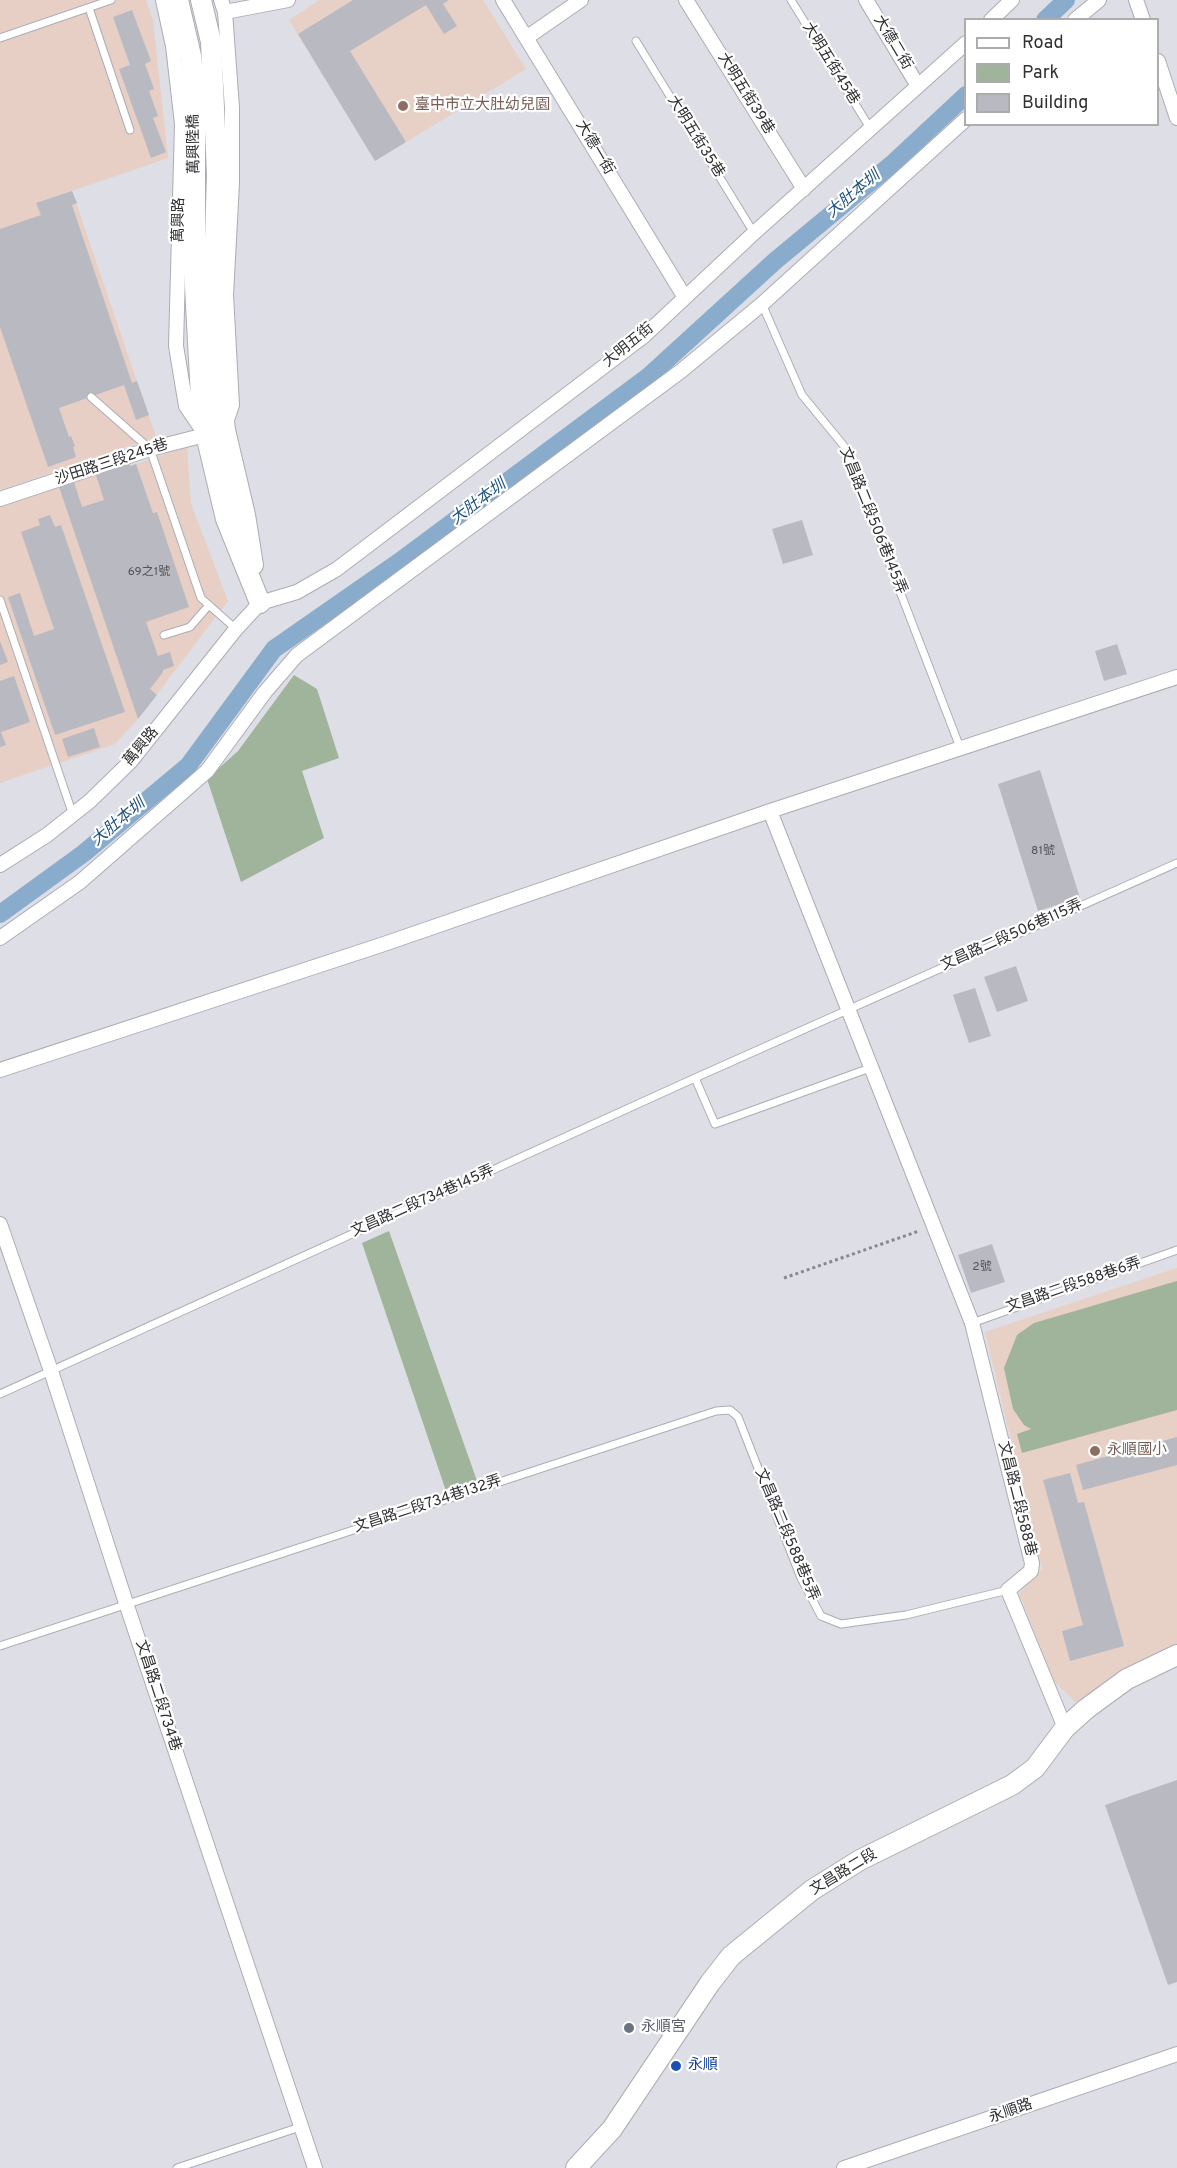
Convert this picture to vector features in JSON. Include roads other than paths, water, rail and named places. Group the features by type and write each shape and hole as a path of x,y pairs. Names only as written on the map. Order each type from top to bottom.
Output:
{"street":[{"name":"萬興路","path":"163,0 173,46 182,124 176,346 186,406 215,432"},
{"name":"萬興陸橋","path":"178,0 191,56 195,97 195,286 201,397"},
{"name":"萬興陸橋","path":"201,0 211,42 218,174 213,304 221,396"},
{"path":"223,6 288,0"},
{"name":"大德一街","path":"503,0 684,296"},
{"path":"526,38 581,0"},
{"name":"大明五街39巷","path":"686,0 804,189"},
{"name":"大德二街","path":"867,0 918,86"},
{"path":"993,18 1012,0"},
{"path":"1077,18 1099,0"},
{"path":"1136,0 1142,18"},
{"name":"萬興路","path":"215,432 231,405 226,295 232,183 232,108 223,6"},
{"name":"大明五街","path":"260,603 297,592 338,569 644,336 684,296 964,45"},
{"path":"1159,64 1174,101 1177,117"},
{"path":"0,938 80,882 207,771 265,692 297,655 681,371 762,304 964,121"},
{"name":"萬興路","path":"215,432 221,396"},
{"name":"萬興路","path":"0,865 47,835 73,815 131,761 236,629 260,603 226,519 215,432 201,397"},
{"name":"沙田路三段245巷","path":"0,499 150,449 215,432"},
{"path":"0,1070 381,945 770,811 1177,677"},
{"name":"文昌路二段588巷","path":"770,811 972,1323 1032,1563 1031,1571 1008,1590"},
{"name":"文昌路二段734巷","path":"0,1224 51,1371 126,1604 315,2168"},
{"path":"1008,1590 1065,1728"},
{"name":"文昌路二段","path":"576,2168 612,2128 710,1983 731,1956 812,1890 860,1860 1012,1785 1035,1768 1065,1728 1086,1709 1127,1679 1177,1655"},
{"name":"永順路","path":"844,2168 1177,2054"}],"lane":[{"path":"0,38 111,0"},
{"name":"大明五街45巷","path":"791,0 870,128"},
{"path":"89,8 130,130"},
{"name":"大明五街35巷","path":"636,41 754,233"},
{"name":"文昌路二段506巷145弄","path":"762,304 802,395 844,446 961,750"},
{"path":"91,397 150,449 201,598 236,629"},
{"path":"0,600 73,815"},
{"path":"164,635 190,627 209,605"},
{"name":"文昌路二段506巷115弄","path":"847,1010 1177,863"},
{"name":"文昌路二段734巷145弄","path":"0,1394 847,1010"},
{"path":"695,1078 715,1124 870,1068"},
{"name":"文昌路二段588巷6弄","path":"972,1323 1177,1250"},
{"name":"文昌路二段588巷5弄","path":"730,1410 738,1417 801,1578 821,1617 841,1624 906,1615 1008,1590"},
{"name":"文昌路二段734巷132弄","path":"0,1646 716,1411 730,1410"},
{"path":"177,2168 300,2127"}],"waterway":[{"name":"大肚本圳","path":"1047,18 1066,0"},
{"name":"大肚本圳","path":"0,914 84,853 188,766 274,649 399,562 649,376 775,261 892,164 964,97"}],"place":[{"name":"臺中市立大肚幼兒園","path":"403,106"},
{"name":"永順國小","path":"1095,1451"},
{"name":"永順宮","path":"629,2028"},
{"name":"永順","path":"676,2066"}]}
